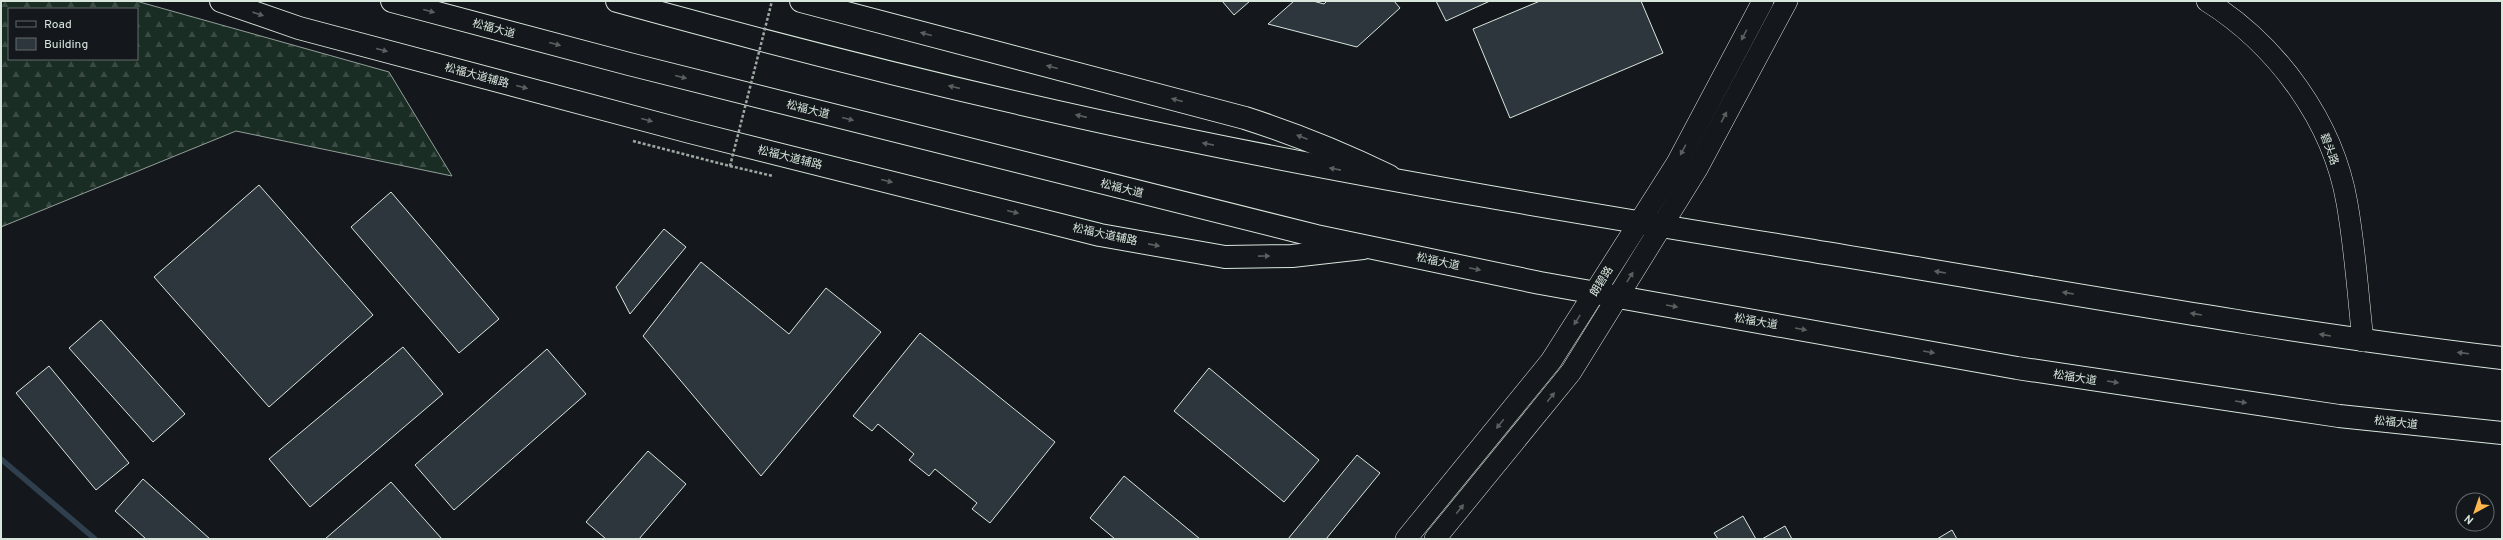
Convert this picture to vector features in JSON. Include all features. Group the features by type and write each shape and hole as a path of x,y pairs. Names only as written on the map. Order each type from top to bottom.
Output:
{"main road":[{"name":"松福大道辅路","path":"221,1 307,30 690,132 1100,234 1225,256 1292,256 1368,247"},
{"name":"松福大道","path":"392,1 829,114 1309,234 1368,247 1595,292 2017,368 2339,416 2502,433"},
{"path":"617,1 945,86 1186,140 1401,182 1661,227 2363,341 2502,358"},
{"path":"800,1 1245,118 1294,134 1341,152 1401,182"}],"street":[{"name":"朗碧路","path":"1406,539 1551,361 1677,163 1763,1"},
{"name":"朗碧路","path":"1435,539 1572,372 1697,169 1787,1"},
{"name":"碧头路","path":"2207,1 2252,36 2281,66 2308,102 2329,140 2347,202 2363,341"}],"path":[{"path":"730,166 772,1"},
{"path":"633,141 730,166 780,177"}],"green space":[{"path":"1,1 136,1 389,72 452,176 236,131 1,227"}],"building":[{"path":"1222,1 1250,1 1234,15"},
{"path":"1294,1 1313,1 1324,4 1327,1 1394,1 1400,8 1357,47 1268,24"},
{"path":"1436,1 1490,1 1446,21"},
{"path":"1540,1 1641,1 1663,53 1510,118 1473,29"},
{"path":"259,185 373,315 269,407 154,277"},
{"path":"391,192 499,319 459,353 351,227"},
{"path":"664,229 686,247 630,314 616,287"},
{"path":"701,262 789,334 826,288 881,332 761,476 643,336"},
{"path":"101,320 185,414 153,442 69,348"},
{"path":"920,333 1055,442 990,523 972,509 977,503 935,469 929,476 909,460 914,454 878,424 872,431 853,416"},
{"path":"403,347 443,394 310,507 269,459"},
{"path":"547,349 586,394 454,510 415,465"},
{"path":"49,366 129,463 96,490 16,393"},
{"path":"1209,368 1319,460 1284,502 1174,411"},
{"path":"648,451 686,484 639,539 606,539 586,522"},
{"path":"1357,455 1380,473 1326,539 1288,539"},
{"path":"1124,476 1200,539 1115,539 1090,518"},
{"path":"143,479 210,539 146,539 115,511"},
{"path":"391,482 442,539 325,539"},
{"path":"1743,516 1756,539 1718,539 1714,533"},
{"path":"1785,526 1792,539 1762,539"},
{"path":"1952,530 1957,539 1937,539"}],"waterway":[{"path":"1,459 95,539"}]}
